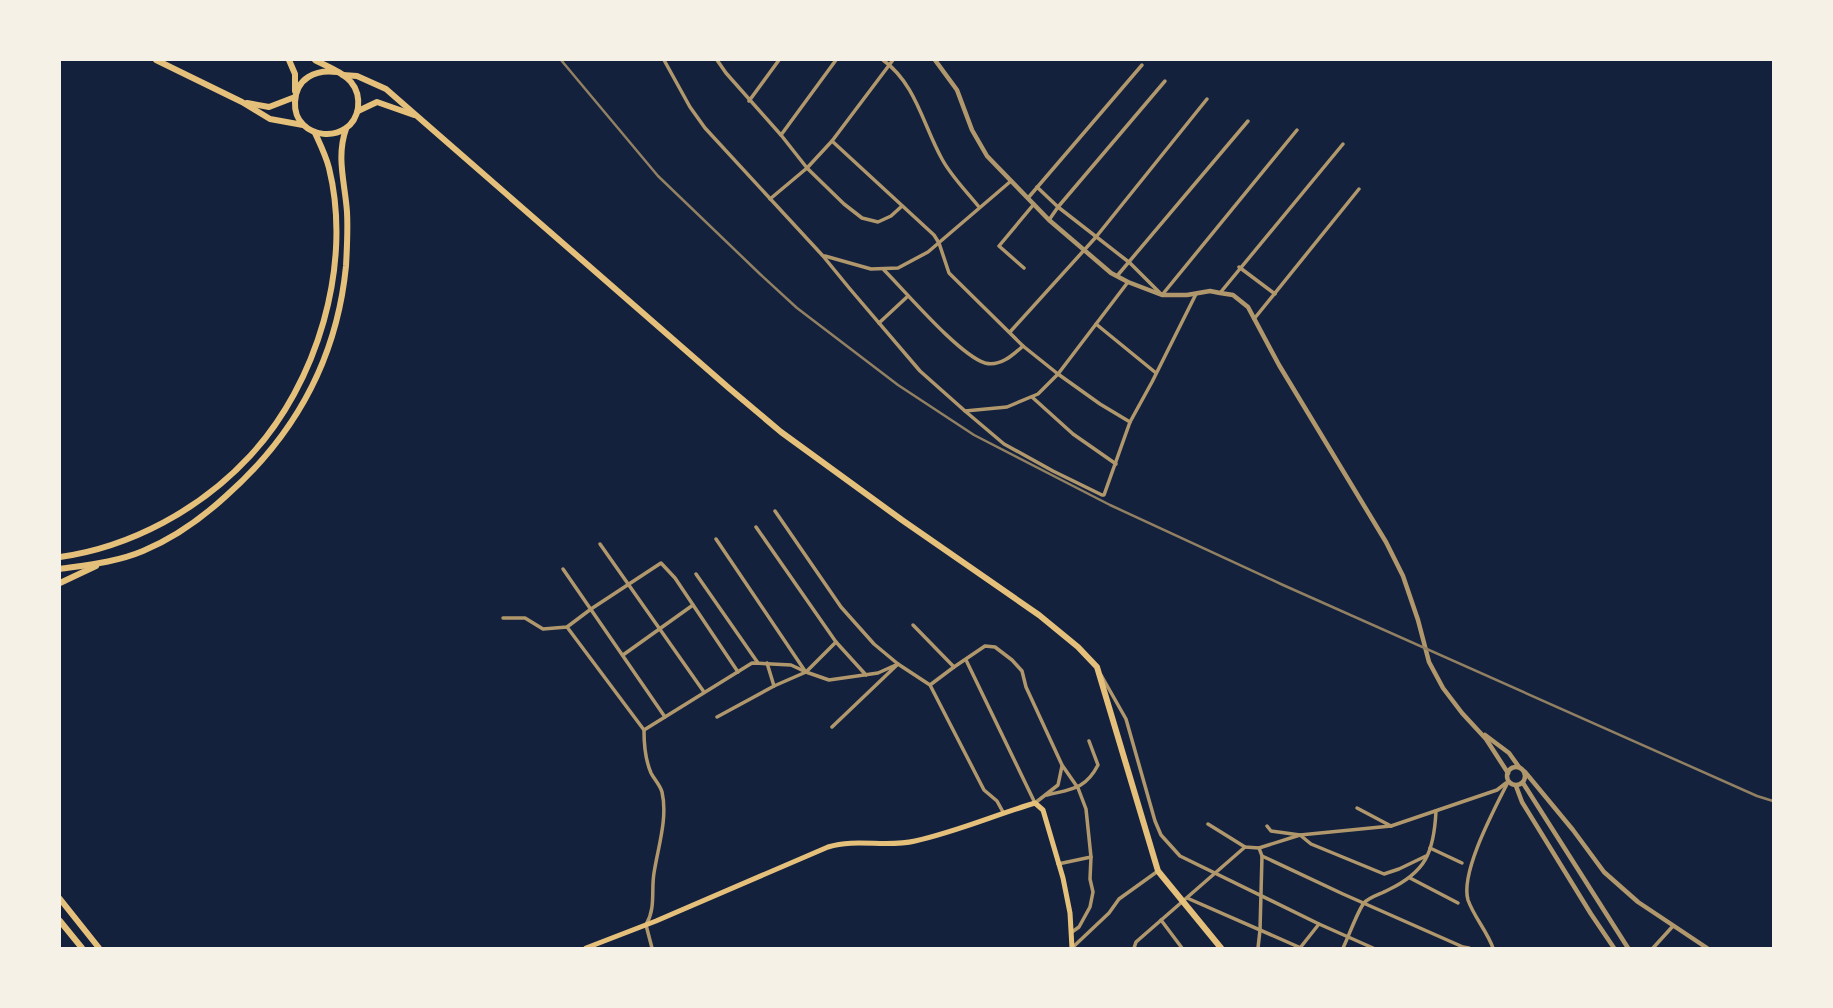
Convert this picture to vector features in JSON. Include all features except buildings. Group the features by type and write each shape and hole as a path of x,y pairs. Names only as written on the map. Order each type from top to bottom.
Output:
{"main road":[{"path":"156,60 242,102 270,119 303,125 315,133 326,135 346,129"},
{"path":"289,60 295,74 295,107 303,125"},
{"path":"60,569 106,562 141,552 176,535 199,519 242,482 268,454 301,408 316,380 328,350 341,295 347,211 340,155 341,141 358,111 359,101 351,81 315,60"},
{"path":"242,102 269,107 295,97 306,78 326,71 357,76 386,89 781,432 1039,615 1071,641 1097,667 1158,872 1185,900 1221,948"},
{"path":"358,111 377,102 420,118"},
{"path":"60,557 119,543 184,510 249,457 270,432 293,397 309,362 325,315 333,275 335,219 329,168 315,133"},
{"path":"60,583 106,562"},
{"path":"586,948 828,847 848,842 914,842 1035,803 1042,810 1058,863 1070,913 1072,948"},
{"path":"60,899 99,948"},
{"path":"60,921 82,948"}],"street":[{"path":"664,60 705,128 823,256 920,371 1004,444 1101,495 1106,493 1130,422 1196,294"},
{"path":"717,60 726,74 807,167 844,204 862,218 878,222 891,216 902,206"},
{"path":"750,101 779,60"},
{"path":"781,135 836,60"},
{"path":"883,60 891,62 912,92 942,160 979,207"},
{"path":"935,60 957,90 972,130 987,156 1049,220 1083,250 1117,276 1163,295 1210,291 1233,295 1248,307 1279,365 1386,542 1403,576 1429,662 1443,688 1486,739 1508,773 1508,782 1473,860 1467,886 1468,898 1493,948"},
{"path":"770,199 832,141 891,62"},
{"path":"1028,198 1142,65"},
{"path":"1049,220 1165,81"},
{"path":"1010,332 1096,237 1207,99"},
{"path":"1117,276 1248,121"},
{"path":"1163,295 1297,130"},
{"path":"832,141 934,235 949,273 1023,346 1058,374 1130,422"},
{"path":"1220,293 1343,144"},
{"path":"823,256 871,270 898,268 928,252 1011,181"},
{"path":"1037,187 1058,207 1130,263 1163,295"},
{"path":"1254,319 1359,189"},
{"path":"1024,268 999,246 1034,204"},
{"path":"1240,268 1275,294"},
{"path":"884,270 964,351 986,363 1002,362 1023,346"},
{"path":"965,411 1007,407 1038,394 1058,374 1128,282"},
{"path":"879,323 908,295"},
{"path":"1096,324 1157,373"},
{"path":"1032,397 1073,434 1116,464"},
{"path":"775,511 841,607 874,644 930,685 984,790 997,801 1003,812"},
{"path":"756,527 836,642 866,675"},
{"path":"716,539 806,673"},
{"path":"600,544 704,692"},
{"path":"503,618 525,618 543,629 567,627 661,563 675,578 738,672"},
{"path":"563,569 665,717"},
{"path":"696,573 758,663"},
{"path":"623,655 693,605"},
{"path":"913,625 954,667"},
{"path":"567,627 644,730 644,752 661,789 661,835 653,876 651,917 646,925 652,948"},
{"path":"717,717 806,673 836,642"},
{"path":"930,685 985,646 995,647 1022,671 1026,687 1062,765 1078,788 1086,809 1093,892 1090,907 1079,927 1071,932"},
{"path":"966,660 1035,803 1058,785 1062,765"},
{"path":"644,730 751,663 790,665 829,680 878,673 898,664"},
{"path":"767,663 775,686"},
{"path":"832,727 898,664"},
{"path":"1097,667 1126,719 1155,821 1164,841 1180,856 1373,948"},
{"path":"1476,729 1509,753 1604,872 1638,902 1707,948"},
{"path":"1044,796 1078,788 1092,777 1098,765 1089,741"},
{"path":"1508,773 1519,767"},
{"path":"1516,786 1525,780 1525,772"},
{"path":"1508,782 1516,786 1522,802 1615,948"},
{"path":"1208,824 1245,848 1259,848 1300,835 1391,826 1497,789 1508,782"},
{"path":"1523,783 1628,948"},
{"path":"1357,808 1391,826"},
{"path":"1343,948 1364,902 1421,868 1430,848 1436,811"},
{"path":"1267,826 1271,831 1300,835 1311,844 1384,874 1428,855"},
{"path":"1134,948 1136,942 1245,848"},
{"path":"1258,948 1262,856 1259,848"},
{"path":"1430,848 1462,863"},
{"path":"1262,856 1469,948"},
{"path":"1058,863 1091,857"},
{"path":"1072,948 1109,913 1119,899 1158,872"},
{"path":"1410,877 1458,903"},
{"path":"1185,900 1300,948 1319,924"},
{"path":"1161,920 1182,948"},
{"path":"1653,948 1673,926"}],"railway":[{"path":"561,60 658,176 797,308 898,385 974,435 1110,505 1283,585 1773,801"}]}
